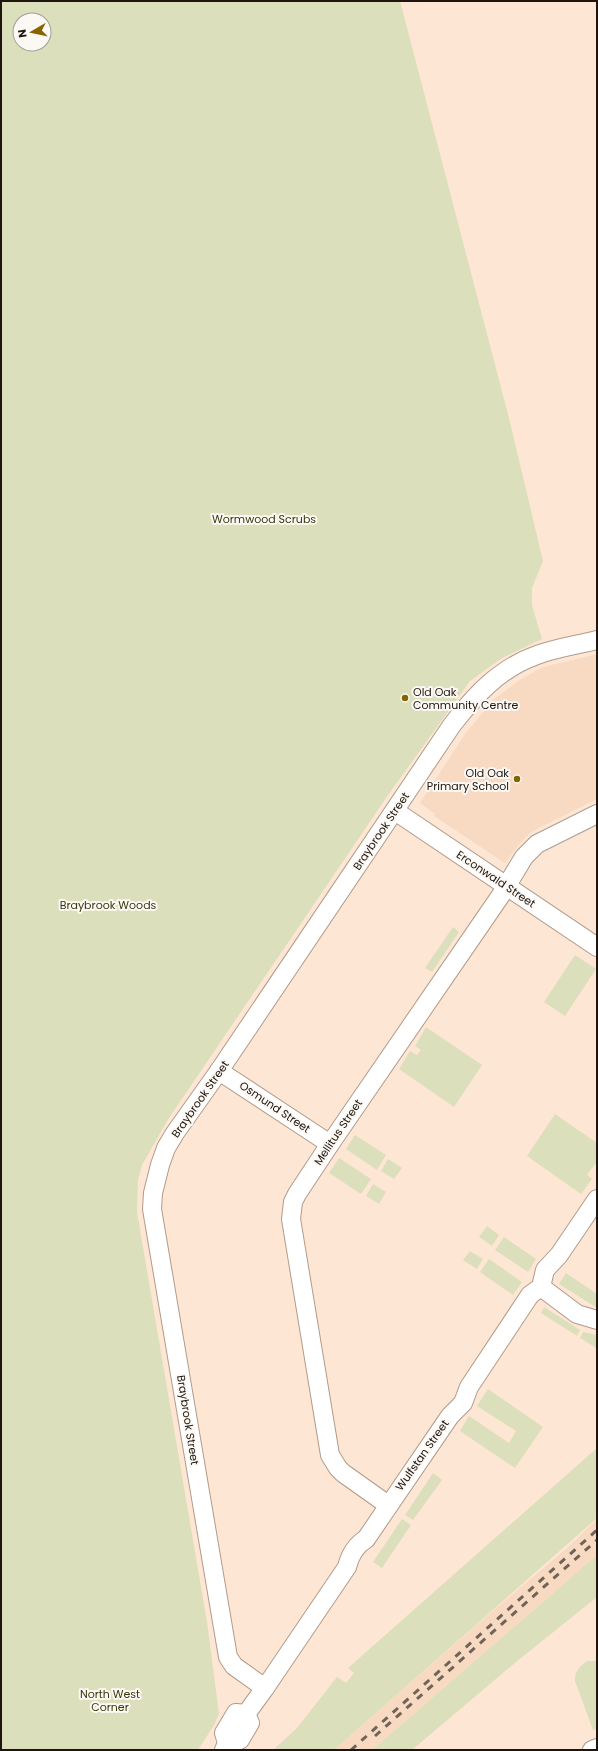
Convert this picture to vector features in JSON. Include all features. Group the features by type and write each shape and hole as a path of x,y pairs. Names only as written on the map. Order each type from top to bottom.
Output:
{"street":[{"name":"Braybrook Street","path":"265,1688 234,1666 228,1657 152,1208 156,1179 166,1148 220,1071 452,725 469,702 490,682 506,670 538,654 597,640"},
{"name":"Erconwald Street","path":"395,811 597,947"},
{"name":"Mellitus Street","path":"388,1505 343,1473 338,1468 330,1454 291,1219 293,1202 330,1144 506,886 524,857 536,844 597,814"},
{"name":"Osmund Street","path":"220,1071 330,1144"},
{"path":"597,1199 559,1255 545,1270 541,1287 577,1314 597,1320"},
{"name":"Wulfstan Street","path":"226,1746 240,1740 250,1723 246,1714 347,1567 349,1559 358,1543 366,1538 450,1416 463,1404 469,1388 530,1295 541,1287"},
{"path":"592,1750 597,1748"}],"shaded area":[{"name":"Old Oak Primary School","path":"597,654 597,799 531,832 520,843 505,863 434,816 435,814 420,803 465,734 494,699 521,679 543,667"},
{"path":"597,1519 597,1555 372,1750 334,1750 489,1614 567,1548"}],"green space":[{"name":"Wormwood Scrubs","path":"1,1 400,1 509,418 543,561 532,588 532,605 542,639 502,658 470,681 386,798 169,1118 142,1165 138,1180 137,1212 207,1622 219,1714 214,1725 198,1750 1,1750"},
{"path":"453,927 459,932 432,972 425,968"},
{"path":"575,955 596,969 565,1016 544,1002"},
{"path":"426,1027 482,1065 454,1107 399,1069 410,1051 417,1055 421,1050 415,1046"},
{"path":"555,1114 597,1143 597,1165 595,1164 587,1175 592,1179 581,1194 527,1156"},
{"path":"355,1135 386,1155 377,1170 346,1149"},
{"path":"339,1158 371,1179 361,1194 329,1173"},
{"path":"388,1159 402,1168 394,1179 381,1171"},
{"path":"373,1184 386,1192 379,1204 366,1196"},
{"path":"487,1226 499,1235 492,1246 479,1237"},
{"path":"504,1237 536,1259 528,1272 495,1250"},
{"path":"470,1251 483,1259 477,1269 463,1260"},
{"path":"489,1259 522,1282 513,1295 480,1272"},
{"path":"566,1273 597,1294 597,1308 559,1284"},
{"path":"544,1307 580,1330 577,1336 541,1313"},
{"path":"583,1332 597,1335 596,1348 580,1338"},
{"path":"488,1389 543,1427 515,1468 460,1431 469,1416 509,1443 516,1431 477,1406"},
{"path":"597,1448 597,1518 334,1750 273,1750 297,1728 337,1677 346,1683 354,1673 348,1668"},
{"path":"433,1473 442,1480 413,1520 405,1515"},
{"path":"402,1519 411,1525 382,1568 373,1562"},
{"path":"597,1555 597,1597 516,1662 412,1750 372,1750"},
{"path":"587,1661 597,1661 597,1729 593,1730 575,1681 575,1675 578,1670"}],"railway":[{"path":"351,1750 597,1530"},
{"path":"375,1736 597,1540"}],"place":[{"name":"Old Oak Community Centre","path":"405,698"},
{"name":"Old Oak Primary School","path":"517,779"}],"park label":[{"name":"Braybrook Woods","path":"108,905"},
{"name":"North West Corner","path":"110,1700"}]}
